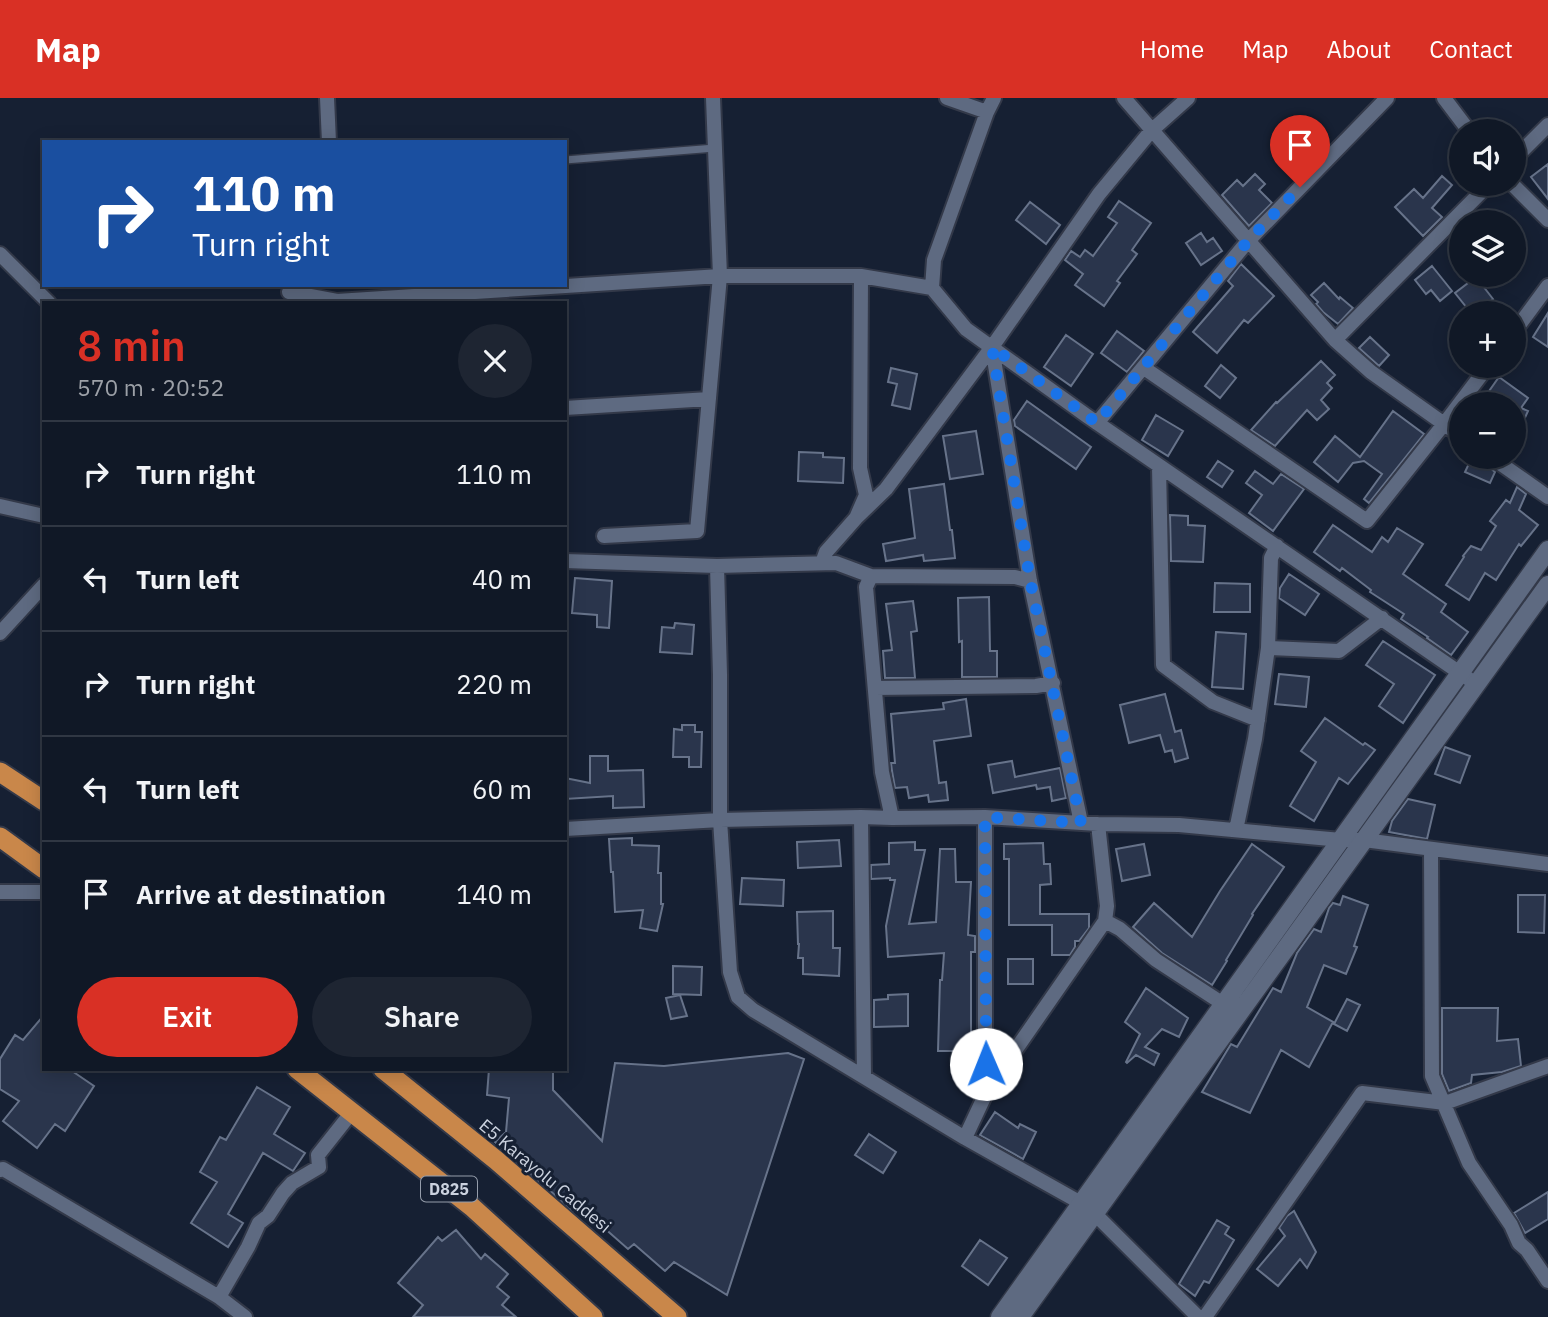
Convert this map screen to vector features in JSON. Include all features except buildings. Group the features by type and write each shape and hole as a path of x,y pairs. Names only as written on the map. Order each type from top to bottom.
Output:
{"highway":[{"path":"0,772 42,800"},
{"path":"0,837 42,868"},
{"name":"D825","path":"301,1071 472,1207 593,1317"},
{"name":"E5 Karayolu Caddesi","path":"385,1071 496,1160 677,1317"}],"street":[{"path":"327,98 329,140"},
{"path":"604,536 697,531 720,276 713,98"},
{"path":"947,98 986,112"},
{"path":"932,288 934,260 986,112 994,98"},
{"path":"1124,98 1335,340 1371,372 1449,428"},
{"path":"822,563 826,552 886,489 992,347 1099,194 1151,131 1188,98"},
{"path":"1097,423 1248,241 1387,98"},
{"path":"1444,98 1460,119"},
{"path":"1526,147 1548,125"},
{"path":"1335,340 1477,196"},
{"path":"1524,196 1548,220"},
{"path":"0,254 47,301"},
{"path":"567,286 720,276 861,276 932,288 966,329 1097,423 1476,684"},
{"path":"856,518 866,495 860,468 861,276"},
{"path":"1526,316 1548,286"},
{"path":"352,301 558,287"},
{"path":"288,293 332,301"},
{"path":"992,347 1030,580 1081,823"},
{"path":"1144,368 1367,522 1479,378"},
{"path":"567,408 709,398"},
{"path":"1159,466 1163,665 1213,702 1258,720"},
{"path":"1508,469 1548,497"},
{"path":"0,506 42,516"},
{"path":"1236,830 1258,720 1268,648 1271,558 1277,546"},
{"path":"1020,1317 1088,1209 1230,1008 1341,840 1548,550"},
{"path":"567,561 717,566 836,563 871,576 1015,577 1030,580"},
{"path":"717,566 720,820 730,972 738,998 753,1010 965,1138 1088,1209 1198,1317"},
{"path":"871,576 866,587 883,772 892,818"},
{"path":"1230,1008 1364,840 1548,585"},
{"path":"0,633 42,587"},
{"path":"1268,648 1339,651 1382,618"},
{"path":"875,688 1036,687 1053,683"},
{"path":"861,817 864,1077"},
{"path":"567,829 720,820 985,817 1098,824 1179,825 1364,840 1548,864"},
{"path":"985,817 987,1091"},
{"path":"965,1138 987,1091 1105,921 1107,906 1098,824"},
{"path":"1431,849 1433,1076 1469,1164 1511,1226 1519,1243 1527,1250 1548,1281"},
{"path":"0,891 42,892"},
{"path":"1105,921 1120,929 1156,960 1230,1008"},
{"path":"1205,1317 1363,1093 1445,1103 1548,1066"},
{"path":"219,1297 259,1223 268,1216 292,1183 319,1167 318,1155 352,1112"},
{"path":"0,1170 3,1169 219,1297 246,1317"},
{"path":"1000,1317 1088,1209"}],"lane":[{"path":"567,160 715,148"}],"route":[{"path":"986,1064 985,817 1081,823 1030,580 992,347 1097,423 1248,241 1300,187"}]}
